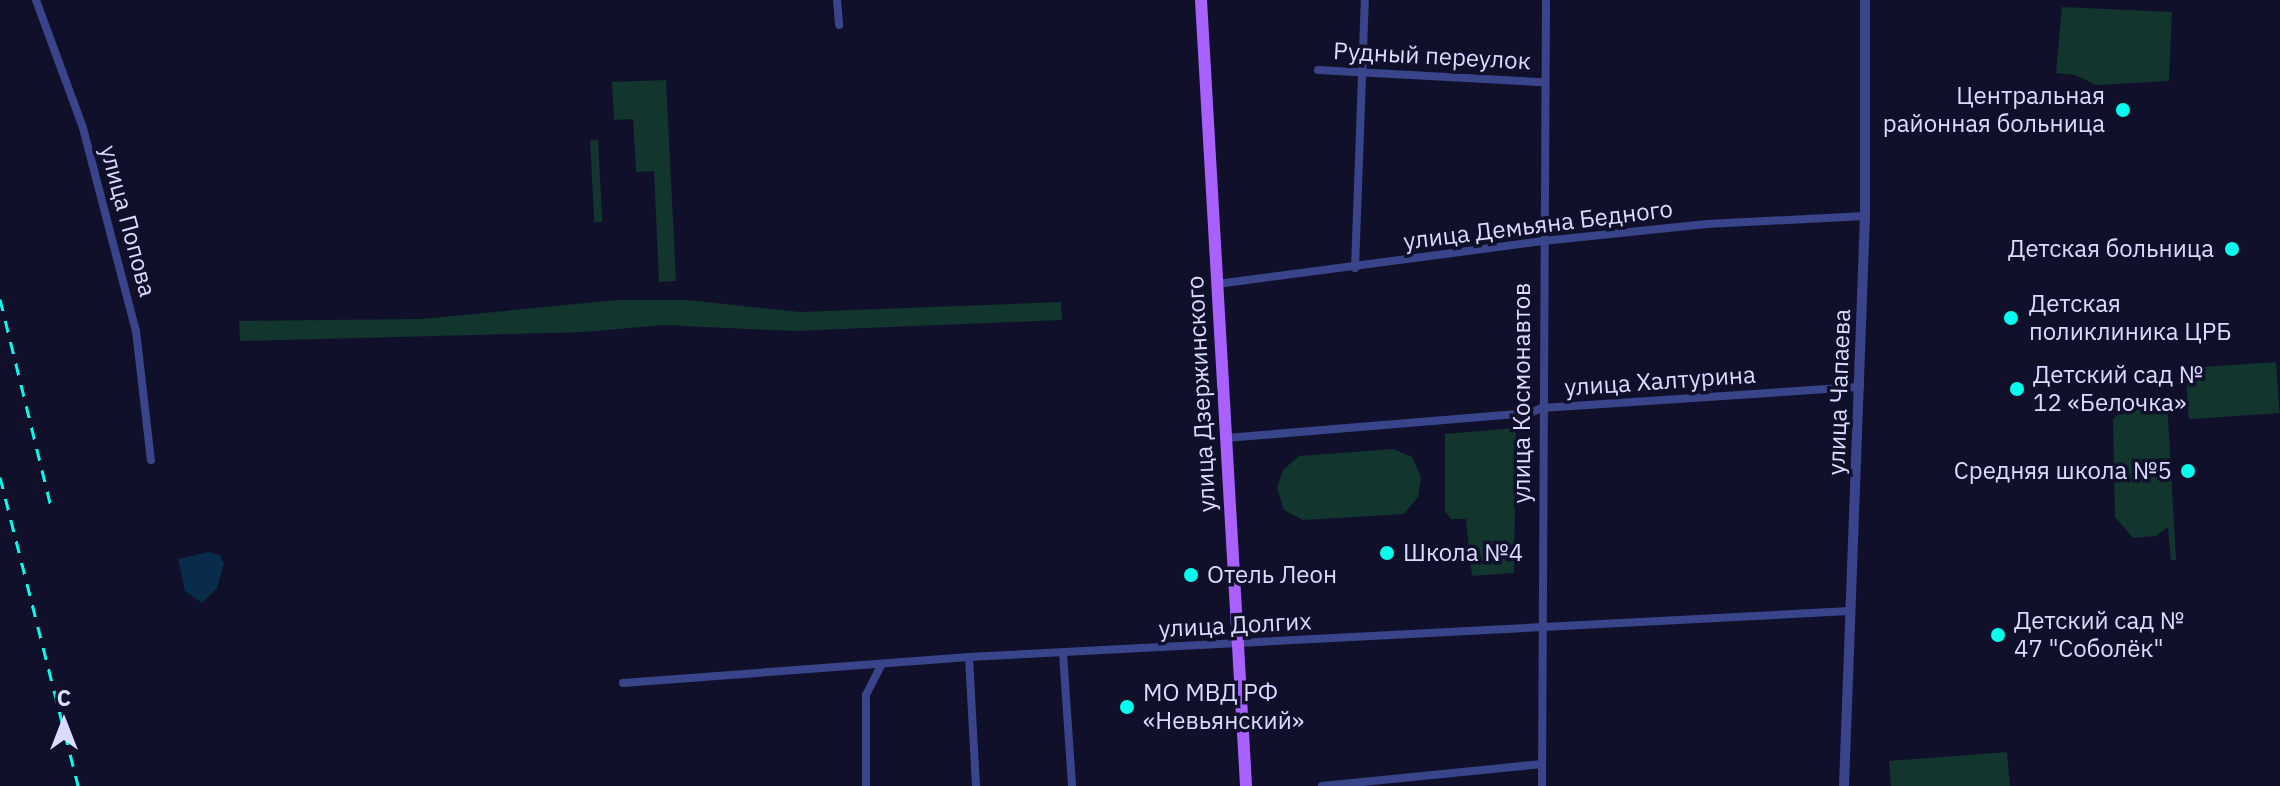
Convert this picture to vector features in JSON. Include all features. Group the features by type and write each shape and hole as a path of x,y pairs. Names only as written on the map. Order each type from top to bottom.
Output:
{"main road":[{"name":"улица Дзержинского","path":"1201,0 1246,786"}],"street":[{"name":"улица Попова","path":"36,0 83,128 136,331 151,460"},
{"path":"837,0 839,25"},
{"path":"1355,268 1365,0"},
{"name":"улица Космонавтов","path":"1542,786 1540,626 1546,0"},
{"name":"улица Чапаева","path":"1844,786 1865,216 1865,0"},
{"name":"Рудный переулок","path":"1318,70 1543,82"},
{"name":"улица Демьяна Бедного","path":"1217,284 1543,241 1865,216"},
{"name":"улица Халтурина","path":"1226,438 1530,413 1542,408 1860,387"},
{"name":"улица Долгих","path":"623,683 969,657 1236,646 1540,626 1849,611"},
{"path":"1063,653 1072,786"},
{"path":"969,657 976,786"},
{"path":"866,786 866,695 882,664"},
{"path":"1322,786 1542,764"}],"green space":[{"path":"2062,7 2172,12 2169,81 2096,85 2075,75 2056,73"},
{"path":"666,80 676,281 659,282 654,171 636,172 633,119 614,120 612,82"},
{"path":"590,140 598,140 602,222 594,222"},
{"path":"618,300 686,300 800,312 1061,302 1062,320 793,331 664,325 584,332 240,341 239,321 421,319"},
{"path":"2276,362 2280,413 2189,419 2185,368"},
{"path":"2163,400 2167,400 2176,560 2171,560 2168,527 2156,536 2133,538 2115,517 2113,419 2133,403 2147,403 2163,414"},
{"path":"1516,428 1514,573 1472,576 1466,519 1451,519 1445,511 1445,434"},
{"path":"1393,449 1412,457 1421,477 1418,497 1404,514 1303,520 1284,510 1277,488 1283,470 1299,456"},
{"path":"2007,752 2010,786 1891,786 1889,761"}],"water":[{"path":"209,552 220,555 224,564 217,588 202,603 185,591 178,559"}],"railway":[{"path":"0,299 52,510"},
{"path":"0,477 78,786"}],"place":[{"name":"Центральная районная больница","path":"2123,110"},
{"name":"Детская больница","path":"2232,249"},
{"name":"Детская поликлиника ЦРБ","path":"2011,318"},
{"name":"Детский сад № 12 «Белочка»","path":"2017,389"},
{"name":"Средняя школа №5","path":"2188,471"},
{"name":"Школа №4","path":"1387,553"},
{"name":"Отель Леон","path":"1191,575"},
{"name":"Детский сад № 47 \"Соболёк\"","path":"1998,635"},
{"name":"МО МВД РФ «Невьянский»","path":"1127,707"}]}
